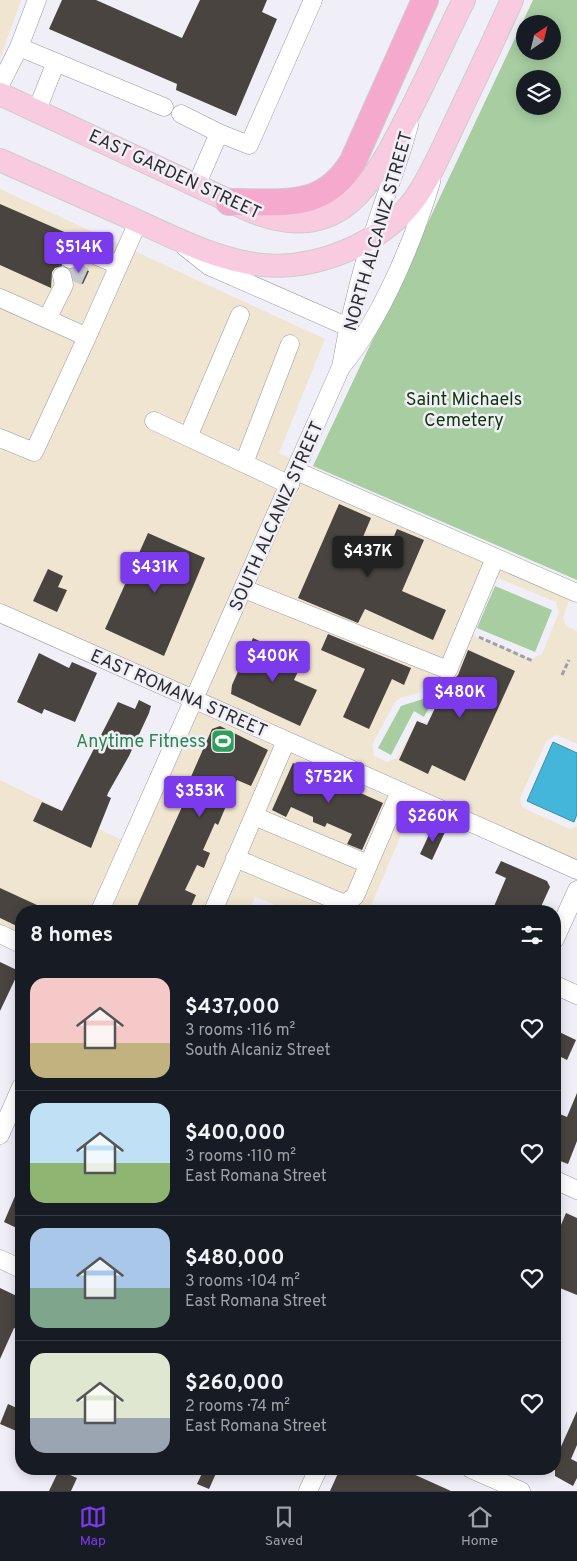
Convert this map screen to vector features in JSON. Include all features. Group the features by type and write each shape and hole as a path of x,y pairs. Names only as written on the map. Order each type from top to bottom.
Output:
{"highway":[{"path":"229,202 307,200 323,193 340,179 353,161 424,0"}],"main road":[{"name":"NORTH ALCANIZ STREET","path":"415,100 464,0"},
{"name":"NORTH ALCANIZ STREET","path":"439,157 512,0"},
{"name":"EAST GARDEN STREET","path":"0,94 229,202 259,215 294,222 319,218 336,212 352,201 366,187 384,160 415,100"},
{"path":"0,160 170,236 232,258 276,266 306,264 331,258 373,236 409,206 439,157"}],"street":[{"path":"0,85 19,47 37,0"},
{"path":"181,114 219,133 249,145 314,0"},
{"path":"19,47 164,107"},
{"path":"37,110 56,62"},
{"name":"NORTH ALCANIZ STREET","path":"341,366 348,327 373,236 401,158 415,100"},
{"path":"196,186 219,133"},
{"name":"NORTH ALCANIZ STREET","path":"341,366 360,344 380,307 421,217 439,157"},
{"path":"0,438 34,452 138,222"},
{"path":"170,236 209,266 348,327"},
{"path":"77,257 118,265"},
{"path":"47,319 66,280"},
{"path":"0,298 87,337"},
{"path":"188,437 240,314"},
{"path":"244,463 290,344"},
{"name":"SOUTH ALCANIZ STREET","path":"103,905 341,366"},
{"path":"154,421 244,463 293,478 495,558 577,593"},
{"path":"244,589 448,670 495,558"},
{"name":"EAST ROMANA STREET","path":"0,613 577,870"},
{"path":"215,905 286,741"},
{"path":"235,858 345,904 354,896 400,791"},
{"path":"254,816 368,864"},
{"path":"561,926 577,890"},
{"path":"0,934 15,941"},
{"path":"561,988 577,995"},
{"path":"0,1135 15,1101"},
{"path":"561,1183 577,1190"},
{"path":"0,1259 15,1266"},
{"path":"308,1491 315,1475"},
{"path":"485,1475 521,1491"}],"path":[{"path":"473,634 533,661"},
{"path":"562,675 569,660"}],"shaded area":[{"path":"0,0 21,0 0,59"},
{"path":"0,189 325,339 279,453 292,459 191,688 0,603"},
{"path":"307,466 577,598 569,601 563,617 566,626 577,631 577,744 557,735 547,740 520,798 523,808 570,829 577,826 577,860 206,695","holes":["498,578 556,602 559,612 542,654 531,659 474,636 470,626 488,584","434,680 442,684 444,694 431,720 420,724 417,722 397,758 387,762 374,756 372,745 395,702 400,698 419,693 424,684"]},
{"path":"198,712 412,808 372,905 276,905 255,897 252,905 112,905"},
{"path":"0,780 122,840 94,905 15,905 15,930 0,924"}],"green space":[{"name":"Saint Michaels Cemetery","path":"533,0 577,0 577,580 313,466 516,36 516,60 561,60 561,15 526,15"},
{"path":"495,586 552,610 535,652 477,628"},
{"path":"430,687 438,691 424,717 414,711 391,755 378,748 401,706 423,699"}],"water":[{"path":"553,742 577,753 577,814 574,822 527,801"}],"building":[{"path":"62,0 96,0 182,38 200,0 267,0 262,12 277,19 236,116 176,90 177,84 49,29"},
{"path":"0,204 78,238 60,255 62,266 55,268 52,272 51,288 0,265"},
{"path":"78,266 89,271 83,284 74,280 70,269"},
{"path":"339,504 371,518 355,556 381,568 397,529 424,540 402,591 446,610 433,640 365,609 358,623 298,598"},
{"path":"148,533 205,558 164,656 105,629"},
{"path":"48,569 63,576 58,587 67,590 57,612 33,601"},
{"path":"328,634 411,668 404,685 392,679 369,729 343,717 365,669 321,650"},
{"path":"253,638 303,661 294,680 317,690 300,726 231,694 232,685"},
{"path":"468,650 515,671 465,781 432,765 428,774 399,760 417,721 427,725 448,680 454,679 458,675"},
{"path":"39,653 69,668 72,662 97,673 75,722 44,709 42,714 17,702"},
{"path":"139,700 151,706 149,713 129,756 108,793 107,796 111,798 91,848 33,821 42,802 62,811 118,702 135,709"},
{"path":"220,726 268,750 251,786 237,780 218,825 215,823 203,850 210,853 204,868 197,865 185,890 196,895 192,905 138,905 190,789 186,788 212,729"},
{"path":"293,763 383,803 362,850 347,844 352,834 327,823 325,827 313,822 313,817 291,807 286,817 272,810"},
{"path":"433,826 445,832 432,860 420,854"},
{"path":"501,861 547,881 550,887 542,905 495,905 506,878 495,873"},
{"path":"0,888 37,905 15,905 15,925 0,918"},
{"path":"0,962 15,969 15,979 0,1011"},
{"path":"561,1033 576,1040 567,1060 561,1057"},
{"path":"577,1093 577,1141 568,1164 561,1161 561,1114 567,1117"},
{"path":"15,1196 15,1227 4,1222"},
{"path":"566,1213 577,1218 577,1295 561,1288 561,1225"},
{"path":"0,1288 15,1295 15,1328 0,1359"},
{"path":"8,1404 15,1407 15,1430 0,1424"},
{"path":"577,1411 577,1445 571,1459 577,1462 577,1478 573,1486 555,1476 561,1475 561,1447"},
{"path":"57,1475 70,1475 77,1478 71,1491 49,1491"},
{"path":"201,1475 215,1475 209,1489 197,1484"},
{"path":"337,1475 415,1475 451,1491 330,1491"}],"tunnel":[{"path":"73,281 81,263"}],"place":[{"name":"Anytime Fitness","path":"223,741"}]}
